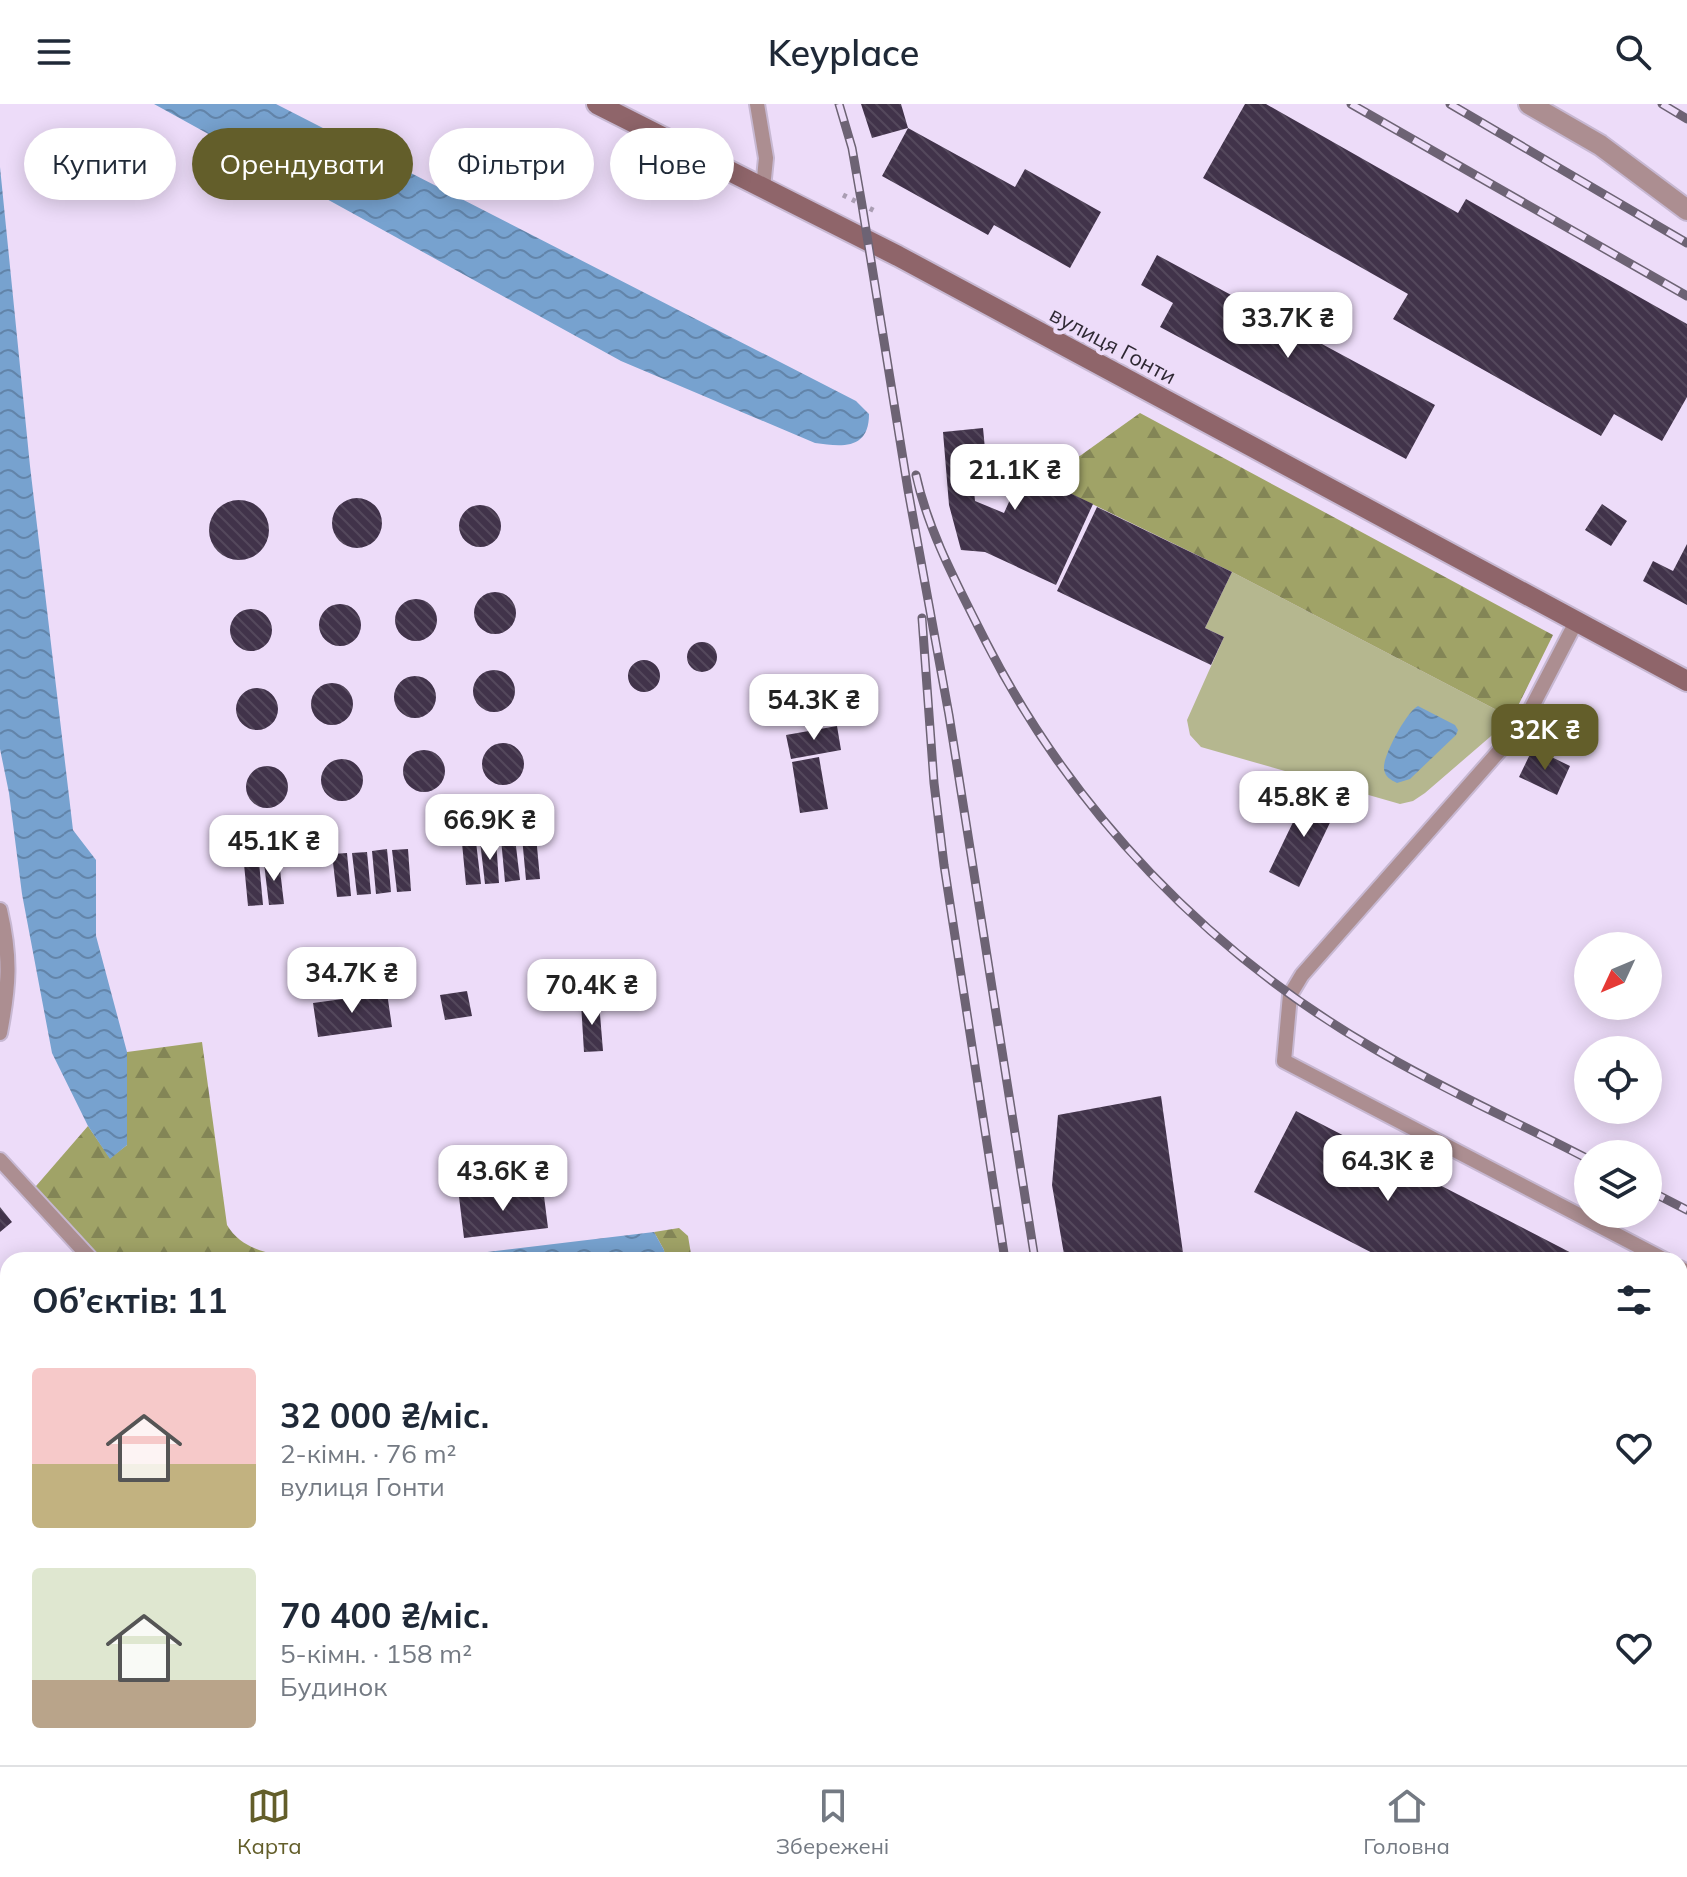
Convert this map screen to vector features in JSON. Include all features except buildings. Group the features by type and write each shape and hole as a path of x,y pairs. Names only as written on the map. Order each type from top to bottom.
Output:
{"street":[{"name":"вулиця Гонти","path":"597,104 912,264 1687,681"},
{"path":"1529,104 1600,145 1687,210"}],"lane":[{"path":"757,104 766,158 763,188"},
{"path":"1576,622 1523,724 1302,975 1290,995 1284,1061 1650,1252"},
{"path":"0,910 10,960 0,1033"},
{"path":"0,1160 85,1252"}],"green space":[{"path":"1140,413 1553,635 1512,718 1232,572 1055,486 1063,468"},
{"path":"1232,572 1512,718 1425,793 1413,801 1400,804 1201,747 1190,735 1187,720 1224,637 1205,628"},
{"path":"202,1042 227,1225 242,1241 267,1252 85,1252 30,1193 88,1126 110,1158 127,1145 127,1052"},
{"path":"679,1228 688,1236 691,1252 664,1252 654,1232"}],"water":[{"path":"154,104 276,104 323,128 198,128"},
{"path":"0,167 30,466 73,830 96,860 96,936 127,1052 127,1145 110,1159 88,1126 52,1053 22,894 0,749"},
{"path":"413,174 429,182 429,200 463,200 856,401 869,414 868,426 859,440 852,444 815,443 621,361 328,200 413,200"},
{"path":"1418,706 1455,725 1458,730 1410,779 1397,783 1386,774 1384,763 1402,725"},
{"path":"654,1232 664,1252 488,1252"}],"railway":[{"path":"839,104 852,148 908,490 949,715 1034,1252"},
{"path":"1351,104 1687,296"},
{"path":"1450,104 1687,243"},
{"path":"1662,104 1687,119"},
{"path":"916,475 946,560 986,642 1021,704 1103,820 1150,873 1255,968 1313,1010 1426,1077 1574,1152"},
{"path":"922,618 934,783 944,865 1004,1252"},
{"path":"1662,1197 1687,1210"}]}
